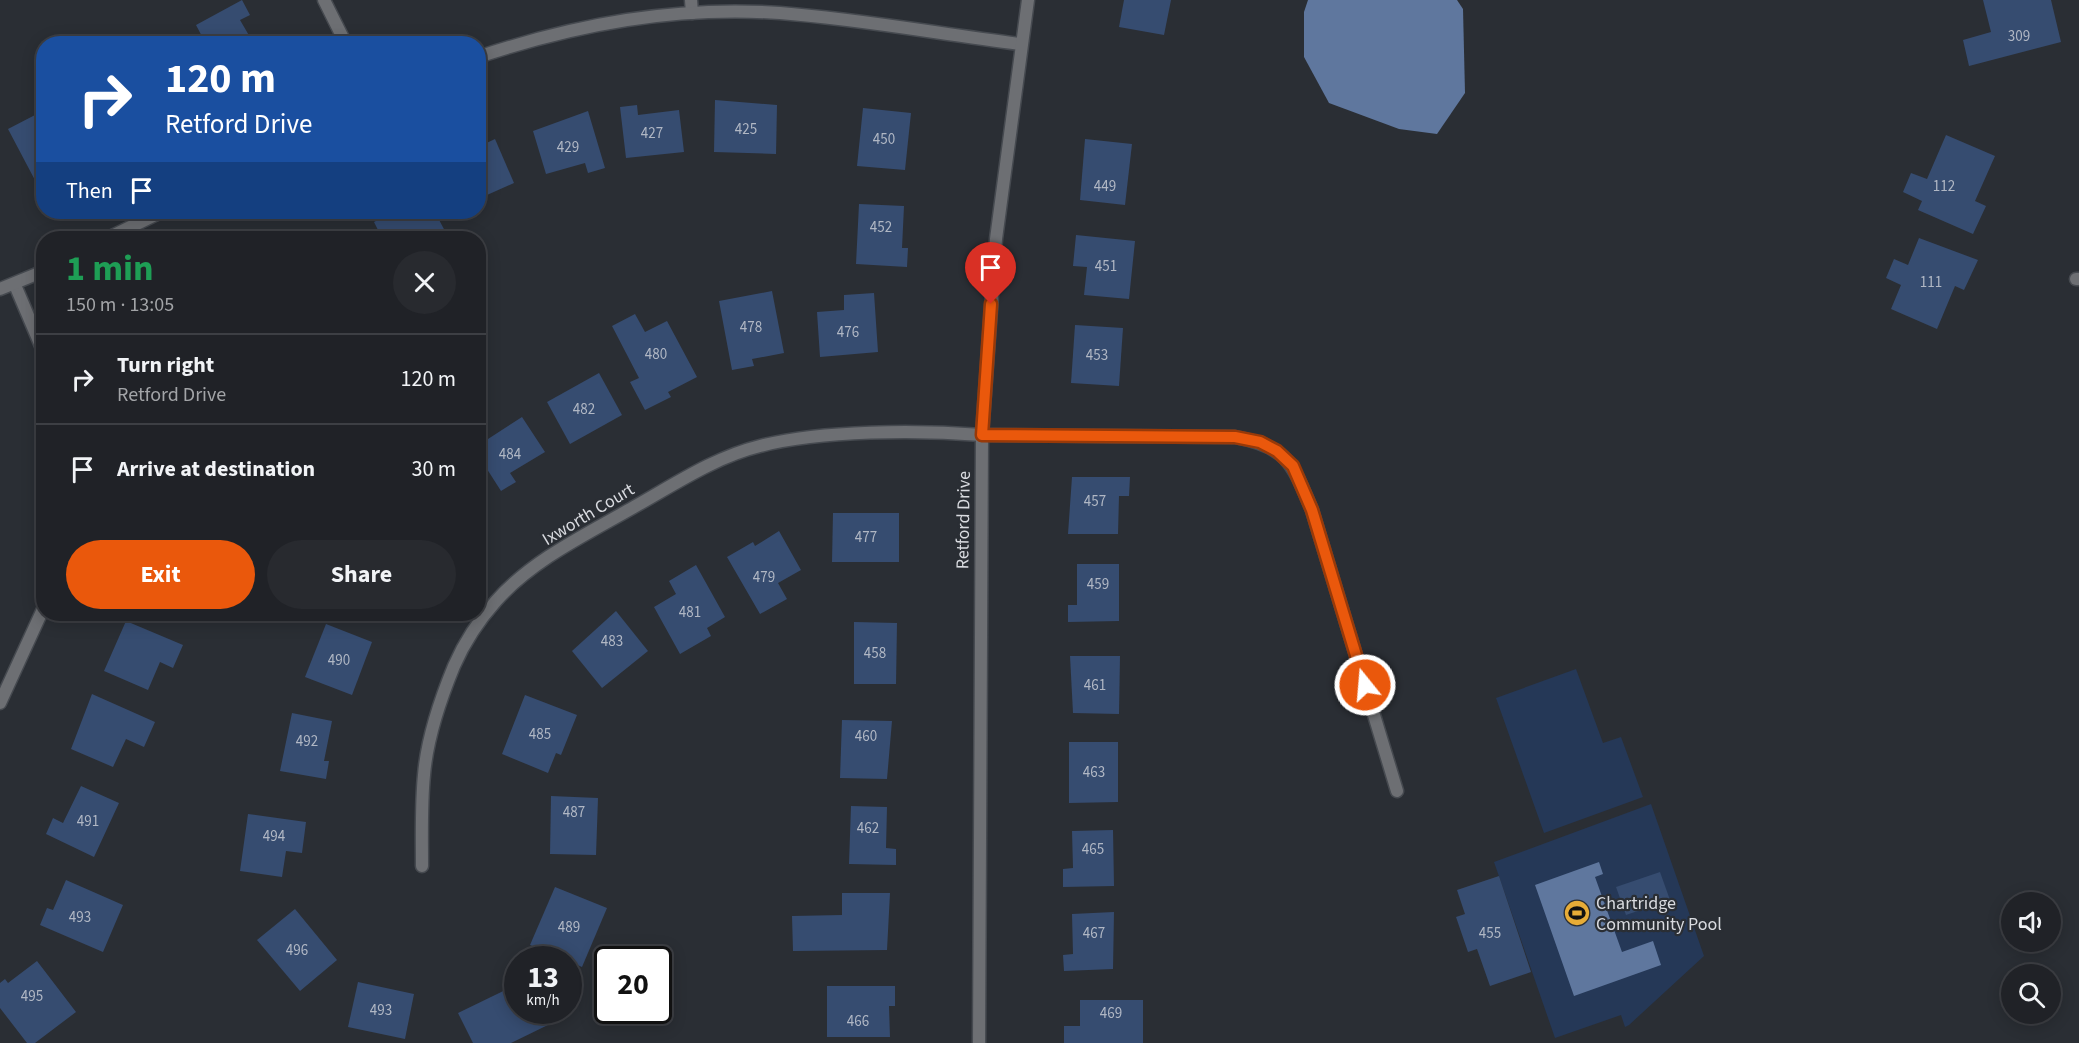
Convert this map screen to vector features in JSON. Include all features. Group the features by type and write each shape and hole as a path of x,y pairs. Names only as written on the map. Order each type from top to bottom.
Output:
{"street":[{"path":"324,0 342,36"},
{"name":"Retford Drive","path":"979,1043 982,435 996,238 1020,44 1028,0"},
{"path":"486,54 544,35 692,6 779,13 1020,44"},
{"path":"122,231 147,219"},
{"path":"0,289 36,275"},
{"path":"15,285 36,334"},
{"name":"Ixworth Court","path":"486,614 496,600 564,547 707,466 759,446 821,436 946,432 982,435 1235,437 1260,442 1277,451 1293,466 1312,510 1397,791"},
{"path":"0,703 38,621"},
{"name":"Ixworth Court","path":"422,866 424,774 434,720 454,664 481,621"}],"shaded area":[{"path":"1308,0 1457,0 1463,9 1465,93 1437,134 1399,129 1329,103 1304,57 1304,12"},
{"path":"1576,669 1603,743 1621,737 1643,797 1544,833 1496,698"},
{"path":"1651,804 1704,956 1629,1025 1625,1027 1621,1015 1555,1038 1494,862"},
{"name":"Chartridge Community Pool","path":"1599,862 1603,874 1595,877 1622,952 1653,941 1661,965 1574,996 1535,885"}],"building":[{"path":"242,0 250,15 240,20 249,36 202,36 196,25"},
{"path":"1124,0 1171,0 1164,35 1119,27"},
{"path":"1983,0 2051,0 2061,42 1969,66 1963,40 1991,32"},
{"path":"715,100 777,105 776,154 714,152"},
{"path":"637,105 638,115 679,110 684,152 626,158 620,107"},
{"path":"863,108 911,113 905,170 857,166"},
{"path":"588,111 605,168 588,173 585,163 546,174 533,131"},
{"path":"35,115 36,182 8,129"},
{"path":"1946,135 1995,156 1975,201 1986,206 1973,234 1918,210 1922,201 1903,192 1911,173 1927,179"},
{"path":"495,139 514,183 486,195 486,143"},
{"path":"1085,139 1132,144 1125,205 1080,200"},
{"path":"859,204 904,206 902,248 908,248 907,267 856,264"},
{"path":"380,219 439,219 445,231 378,231 374,222"},
{"path":"1076,235 1135,241 1129,299 1084,295 1087,267 1073,266"},
{"path":"1919,238 1978,260 1964,290 1955,286 1937,329 1891,309 1901,285 1886,278 1894,259 1908,265"},
{"path":"772,291 784,353 752,359 754,366 732,370 719,301"},
{"path":"874,293 878,352 820,357 817,312 844,310 844,295"},
{"path":"635,314 645,332 667,321 697,377 668,392 671,397 645,410 630,382 639,378 612,326"},
{"path":"1075,325 1123,328 1119,386 1071,383"},
{"path":"599,373 622,415 570,444 547,402"},
{"path":"522,417 545,452 510,473 516,482 501,491 486,468 486,436 488,439"},
{"path":"1072,477 1130,477 1129,496 1119,496 1118,534 1068,534"},
{"path":"833,513 899,513 899,562 832,562"},
{"path":"779,531 801,570 778,583 787,599 760,614 727,557 753,542 755,546"},
{"path":"1077,564 1119,564 1119,621 1068,622 1068,605 1077,605"},
{"path":"696,565 725,617 707,628 711,636 680,654 654,607 676,594 669,581"},
{"path":"616,611 648,651 602,688 572,651"},
{"path":"126,621 183,645 173,668 160,662 148,690 104,671"},
{"path":"854,622 897,623 896,684 854,684"},
{"path":"326,624 372,642 352,695 305,677"},
{"path":"1070,656 1120,656 1119,714 1073,713"},
{"path":"92,694 155,722 144,747 126,739 113,767 71,749"},
{"path":"525,695 577,715 561,755 556,753 548,773 502,754"},
{"path":"292,713 332,721 324,761 329,761 326,779 280,771"},
{"path":"842,720 892,721 887,779 840,778"},
{"path":"1069,742 1118,742 1118,802 1069,803"},
{"path":"81,786 119,803 94,857 46,834 53,818 63,823"},
{"path":"551,796 598,798 596,855 550,854"},
{"path":"851,806 887,807 886,848 896,849 896,865 849,864"},
{"path":"248,814 306,822 302,853 286,851 282,877 240,871"},
{"path":"1113,830 1114,886 1063,887 1063,869 1073,868 1072,831"},
{"path":"1660,872 1670,900 1626,915 1616,887"},
{"path":"1499,876 1531,972 1490,986 1477,949 1468,952 1456,917 1465,914 1457,890"},
{"path":"66,880 123,905 103,952 40,925 47,908 53,910"},
{"path":"555,887 607,908 582,967 582,946 530,945"},
{"path":"842,893 890,893 887,950 793,951 792,916 842,915"},
{"path":"295,909 337,960 300,991 257,940"},
{"path":"1114,912 1113,969 1064,971 1063,955 1073,954 1072,914"},
{"path":"37,961 76,1012 35,1043 27,1043 0,1008 0,983 5,979 8,983"},
{"path":"358,982 414,994 405,1039 348,1027"},
{"path":"827,986 895,986 895,1006 889,1006 890,1037 827,1037"},
{"path":"504,991 504,1024 550,1024 511,1043 473,1043 458,1013"},
{"path":"1080,1000 1143,1000 1143,1043 1064,1043 1064,1026 1080,1026"}],"place":[{"name":"Chartridge Community Pool","path":"1577,913"}],"route":[{"path":"991,304 982,435 1235,437 1260,442 1277,451 1293,466 1312,510 1365,685"}]}
